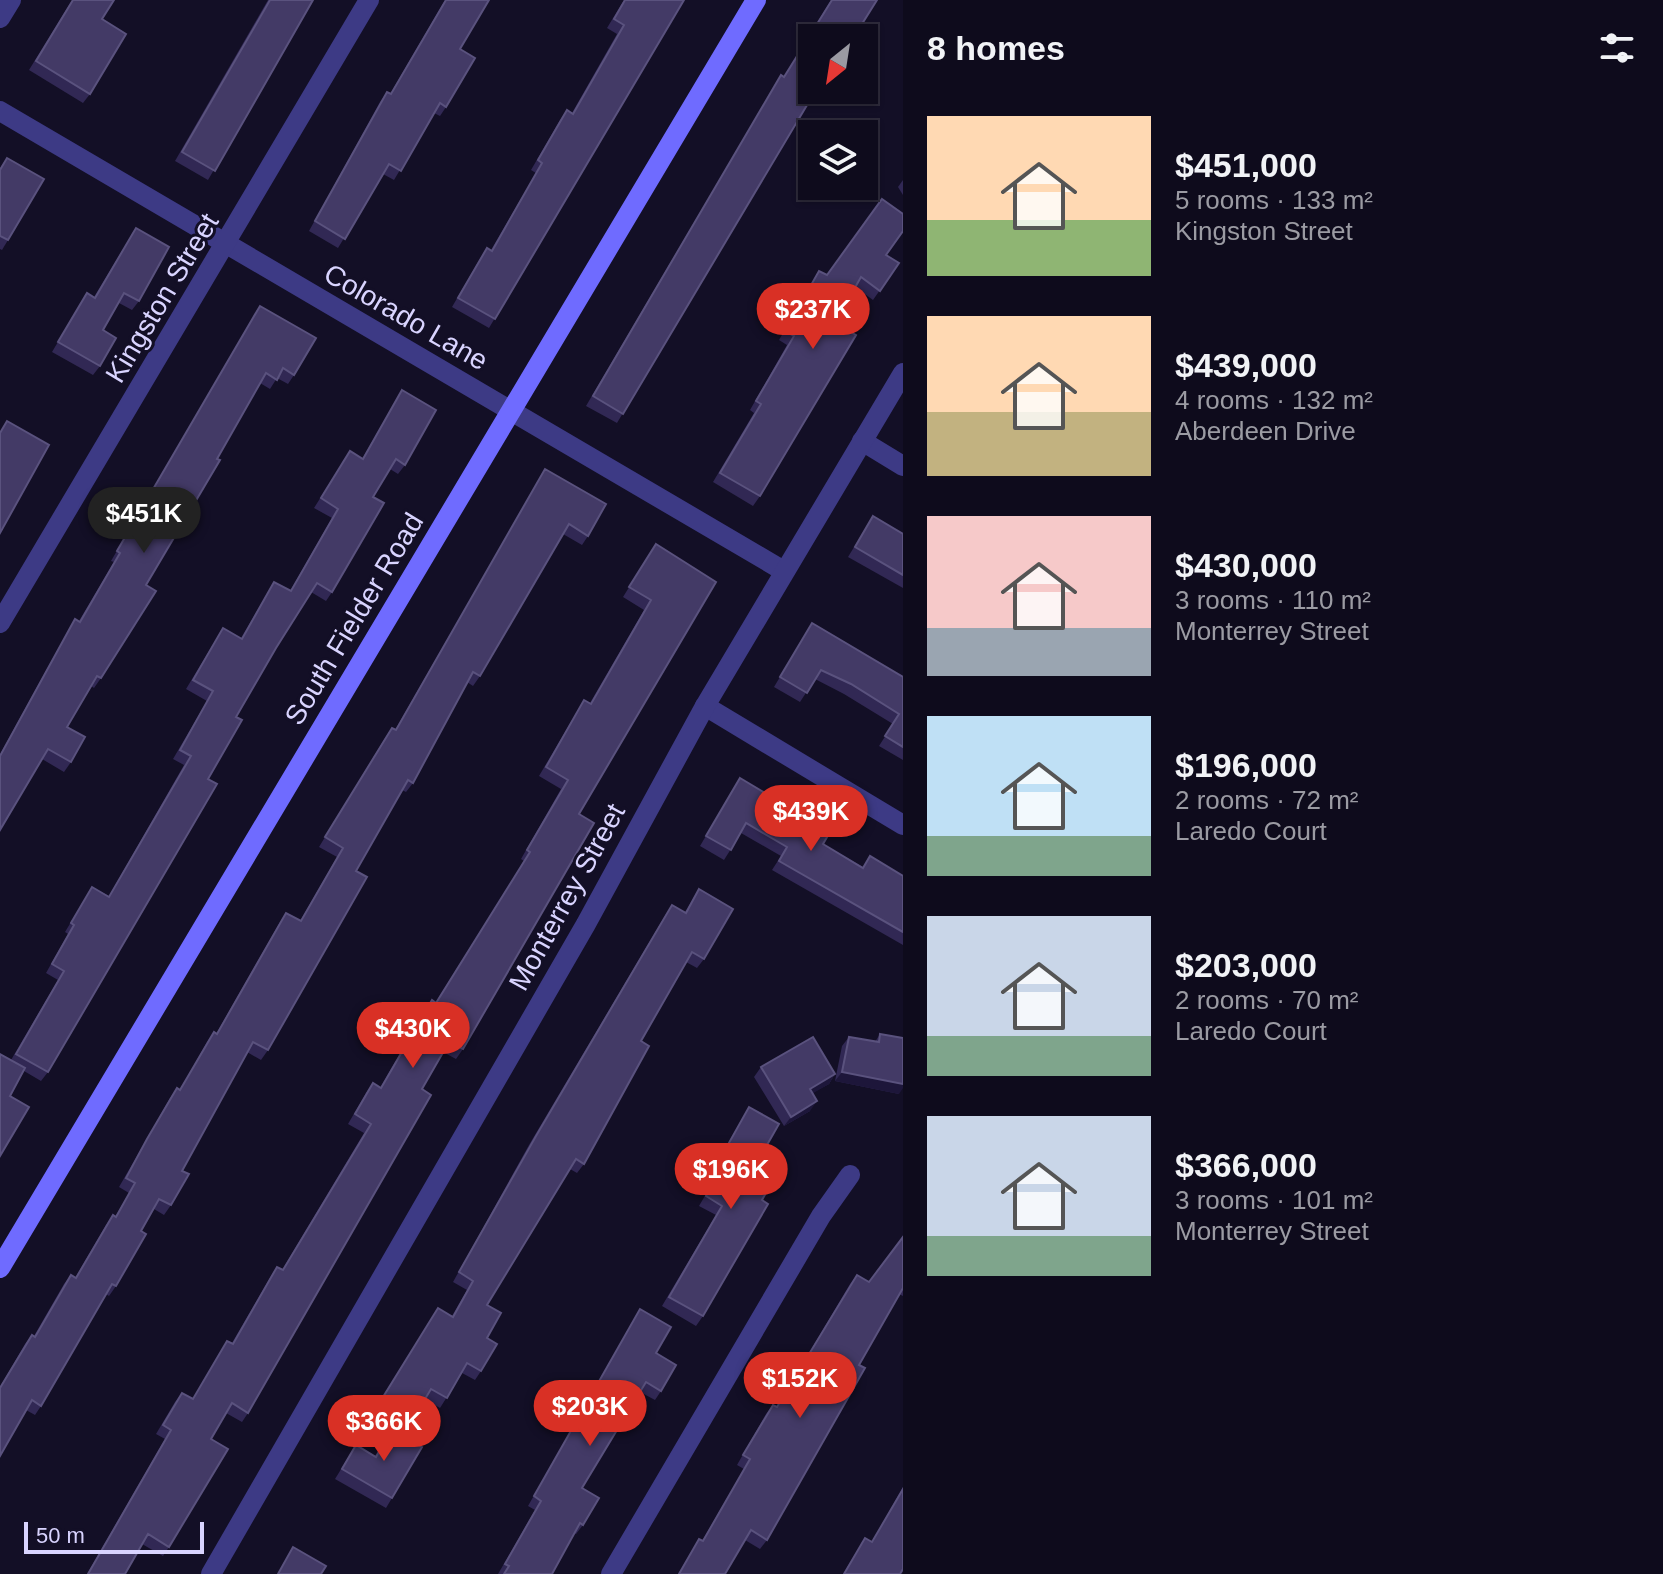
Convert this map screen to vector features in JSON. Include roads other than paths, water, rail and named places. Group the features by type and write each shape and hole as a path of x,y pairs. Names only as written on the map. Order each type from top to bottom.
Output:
{"street":[{"path":"0,18 11,0"},
{"name":"Kingston Street","path":"0,623 369,0"},
{"name":"South Fielder Road","path":"0,1268 756,0"},
{"name":"Colorado Lane","path":"0,111 784,571"},
{"name":"Monterrey Street","path":"211,1574 586,924 705,706 903,373"},
{"path":"862,441 903,466"},
{"path":"705,706 903,825"},
{"path":"611,1574 821,1216 850,1175"}]}
